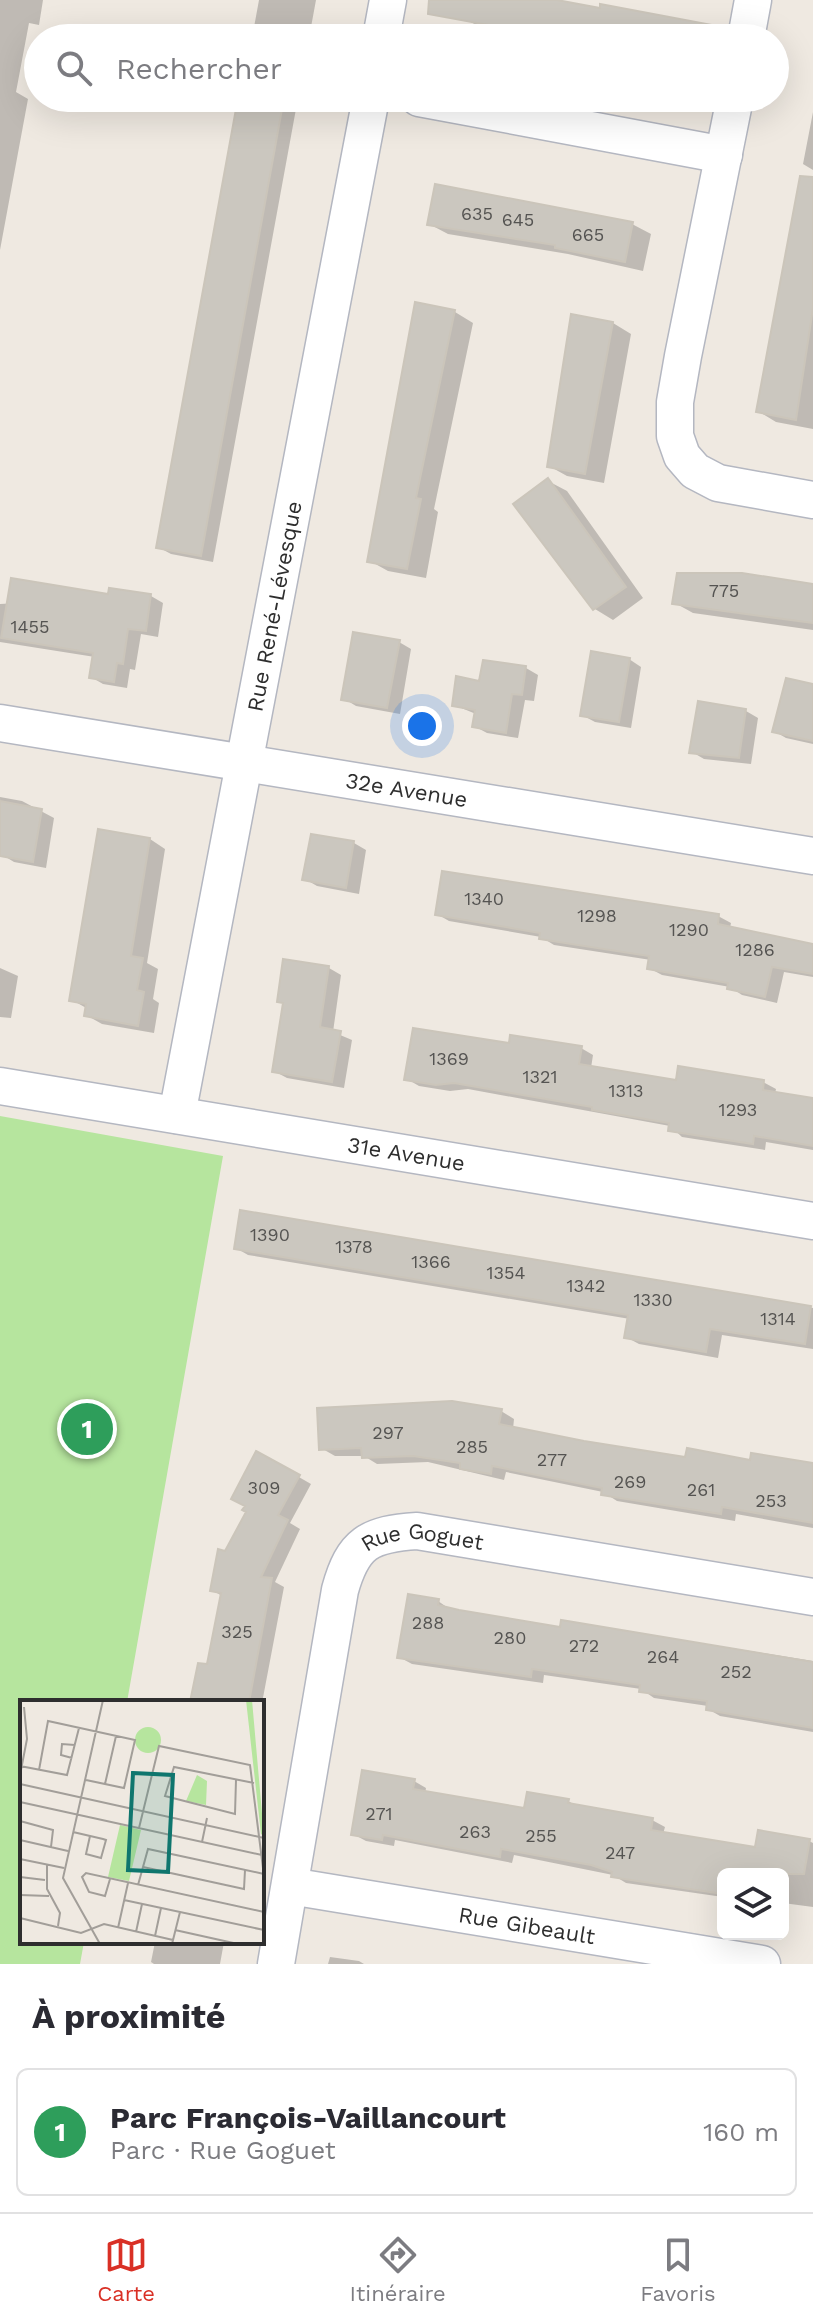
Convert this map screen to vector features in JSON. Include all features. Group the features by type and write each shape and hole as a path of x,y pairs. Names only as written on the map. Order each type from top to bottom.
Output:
{"street":[{"path":"384,24 388,0"},
{"path":"749,24 753,0"},
{"name":"Rue René-Lévesque","path":"177,1115 368,112"},
{"path":"494,112 724,155"},
{"path":"732,112 683,356 675,402 675,436 682,456 695,471 718,483 813,500"},
{"name":"32e Avenue","path":"0,723 813,856"},
{"name":"31e Avenue","path":"0,1086 813,1221"},
{"name":"Rue Goguet","path":"276,1964 340,1590 347,1565 364,1542 387,1533 417,1531 813,1597"},
{"name":"Rue Gibeault","path":"290,1886 762,1964"}],"green space":[{"path":"0,1116 223,1156 127,1700 20,1700 20,1944 84,1944 80,1964 0,1964"}],"building":[{"path":"429,0 557,0 600,8 600,4 707,24 483,24 428,14"},
{"path":"235,112 281,112 201,556 156,548"},
{"path":"800,176 813,177 813,308 796,420 756,412"},
{"path":"435,184 633,222 625,262 555,248 555,245 427,225"},
{"path":"415,302 455,310 416,498 421,499 407,569 367,562"},
{"path":"571,314 613,322 585,474 547,467"},
{"path":"548,478 626,587 593,610 513,504"},
{"path":"677,573 742,573 813,584 813,623 672,604"},
{"path":"11,578 108,594 109,588 151,594 146,631 128,629 123,664 117,663 114,682 89,678 93,653 1,638"},
{"path":"353,632 400,640 387,708 341,700"},
{"path":"591,651 630,658 619,722 580,716"},
{"path":"483,660 526,666 522,695 512,694 506,733 472,727 475,710 452,706 456,676 479,681"},
{"path":"786,678 813,684 813,741 772,732"},
{"path":"698,701 746,709 739,758 689,753"},
{"path":"0,801 42,809 33,862 0,856"},
{"path":"98,829 150,838 131,956 143,958 137,990 144,992 138,1026 84,1016 86,1004 69,1001"},
{"path":"311,834 354,841 346,888 302,880"},
{"path":"442,871 719,914 718,924 813,944 813,974 772,967 765,997 727,989 728,983 647,969 649,956 539,939 540,933 435,915"},
{"path":"283,959 329,966 320,1027 341,1031 332,1082 272,1072 283,1003 277,1002"},
{"path":"413,1028 509,1043 510,1035 582,1046 579,1064 676,1080 678,1066 764,1080 763,1090 813,1098 813,1146 754,1136 753,1144 668,1131 669,1123 592,1110 592,1107 454,1083 436,1085 404,1080"},
{"path":"240,1210 811,1306 805,1344 710,1329 706,1352 624,1338 628,1315 234,1249"},
{"path":"452,1401 502,1409 499,1424 584,1441 685,1457 687,1448 750,1460 751,1453 813,1463 813,1523 722,1507 721,1514 601,1495 602,1488 492,1466 491,1474 460,1469 460,1463 413,1456 362,1458 361,1448 319,1450 317,1408"},
{"path":"256,1451 300,1475 278,1515 288,1520 261,1577 272,1578 249,1700 190,1700 198,1663 207,1664 221,1593 210,1591 218,1549 225,1551 246,1512 242,1510 245,1506 231,1499"},
{"path":"408,1594 439,1599 438,1605 459,1610 560,1627 561,1620 813,1662 813,1728 706,1710 707,1701 639,1692 640,1685 532,1669 531,1677 397,1658"},
{"path":"362,1770 415,1779 413,1789 524,1808 527,1792 569,1799 568,1803 653,1818 651,1830 755,1847 758,1830 810,1839 804,1874 789,1874 789,1868 717,1868 717,1893 611,1877 612,1872 591,1865 501,1849 500,1857 383,1835 382,1840 351,1835"}],"place":[{"name":"Parc François-Vaillancourt","path":"87,1429"}]}
